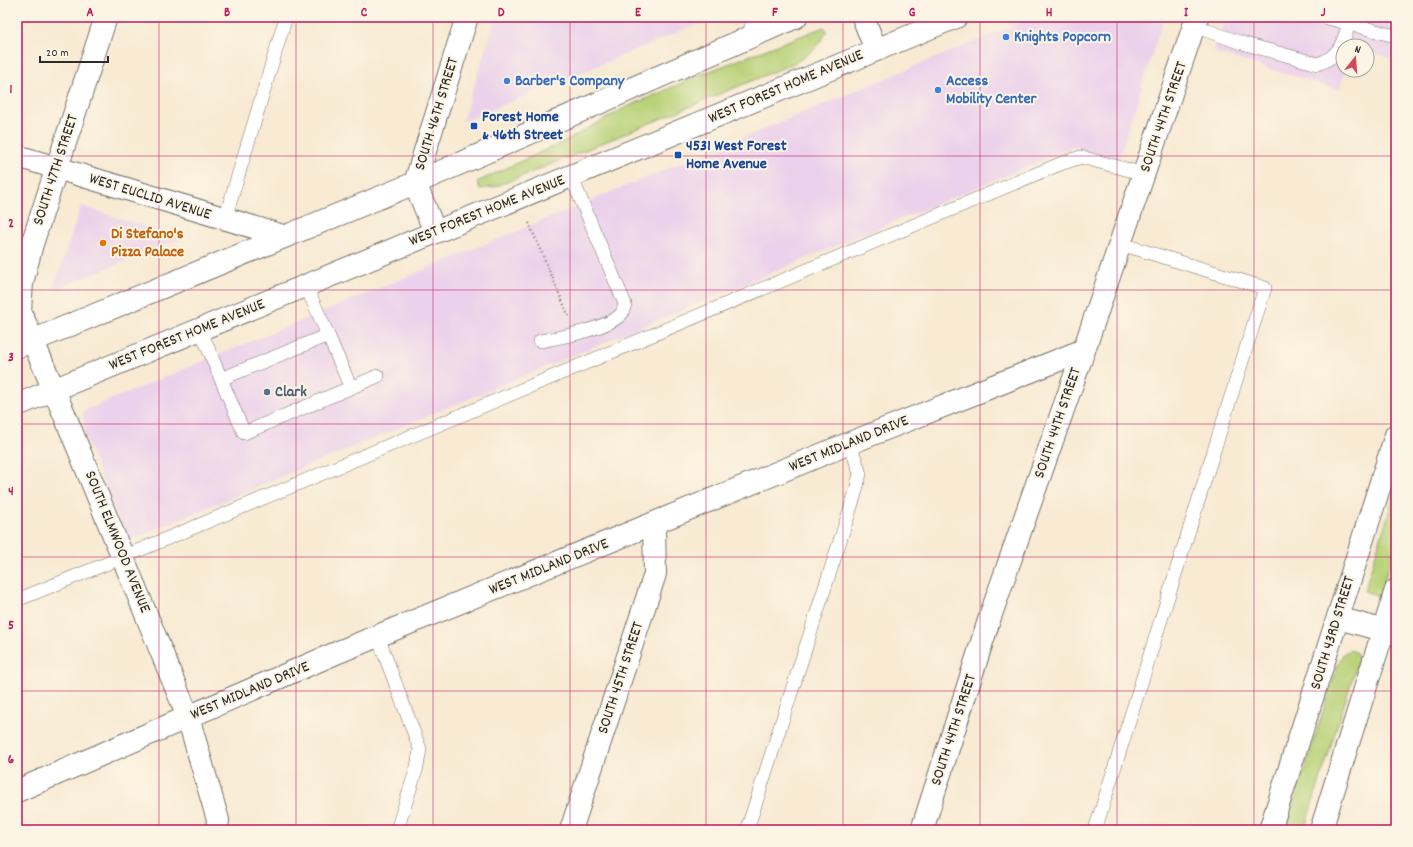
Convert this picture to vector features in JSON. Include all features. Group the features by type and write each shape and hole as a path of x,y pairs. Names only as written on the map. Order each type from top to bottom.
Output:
{"street":[{"name":"SOUTH 47TH STREET","path":"45,368 24,343 20,311 20,282 106,17"},
{"name":"SOUTH 46TH STREET","path":"435,232 415,183 467,17"},
{"path":"24,343 415,183 796,17"},
{"path":"863,17 876,50"},
{"name":"WEST FOREST HOME AVENUE","path":"17,405 956,17"},
{"name":"SOUTH 44TH STREET","path":"922,830 990,618 1121,244 1195,22"},
{"name":"WEST EUCLID AVENUE","path":"17,156 283,236"},
{"name":"WEST MIDLAND DRIVE","path":"17,791 336,653 850,443 1084,350"},
{"name":"SOUTH ELMWOOD AVENUE","path":"45,368 124,557 188,717"},
{"name":"SOUTH 43RD STREET","path":"1270,830 1396,435"},
{"name":"SOUTH 45TH STREET","path":"571,830 655,574 654,524"},
{"path":"1321,830 1389,632 1396,590"},
{"path":"1338,618 1389,632"},
{"path":"188,717 218,820 217,830"}],"lane":[{"path":"224,219 286,17"},
{"path":"748,38 754,17"},
{"path":"1324,17 1391,35 1396,34"},
{"path":"1195,22 1242,43 1318,64 1329,60 1340,49 1349,24"},
{"path":"17,600 124,557 1060,164 1081,157 1144,174"},
{"path":"540,341 576,334 613,320 622,313 625,304 571,176"},
{"path":"1095,830 1265,288 1121,244"},
{"path":"306,286 351,388"},
{"path":"200,329 244,433 378,376"},
{"path":"221,379 328,335"},
{"path":"746,830 855,494 860,474 850,443"},
{"path":"378,637 420,749 417,767 397,830"}],"path":[{"path":"529,223 576,334"}],"shaded area":[{"path":"496,17 715,17 462,122"},
{"path":"1034,17 1164,17 1118,162 1074,147 127,541 85,437 83,411"},
{"path":"1225,17 1396,17 1396,60 1375,53 1375,38 1335,38 1335,78 1343,78 1339,90 1214,52"},
{"path":"81,206 182,238 53,290"}],"green space":[{"path":"824,27 827,31 820,42 803,58 792,64 535,171 494,187 480,189 477,182 573,137 625,108 705,73"},
{"path":"1396,490 1396,544 1379,596 1364,591"},
{"path":"1349,650 1356,652 1359,658 1304,830 1285,830 1337,668 1343,654"}],"place":[{"name":"Knights Popcorn","path":"1006,37"},
{"name":"Barber's Company","path":"507,81"},
{"name":"Access Mobility Center","path":"938,90"},
{"name":"Forest Home & 46th Street","path":"474,126"},
{"name":"4531 West Forest Home Avenue","path":"678,155"},
{"name":"Di Stefano's Pizza Palace","path":"103,243"},
{"name":"Clark","path":"267,392"}]}
